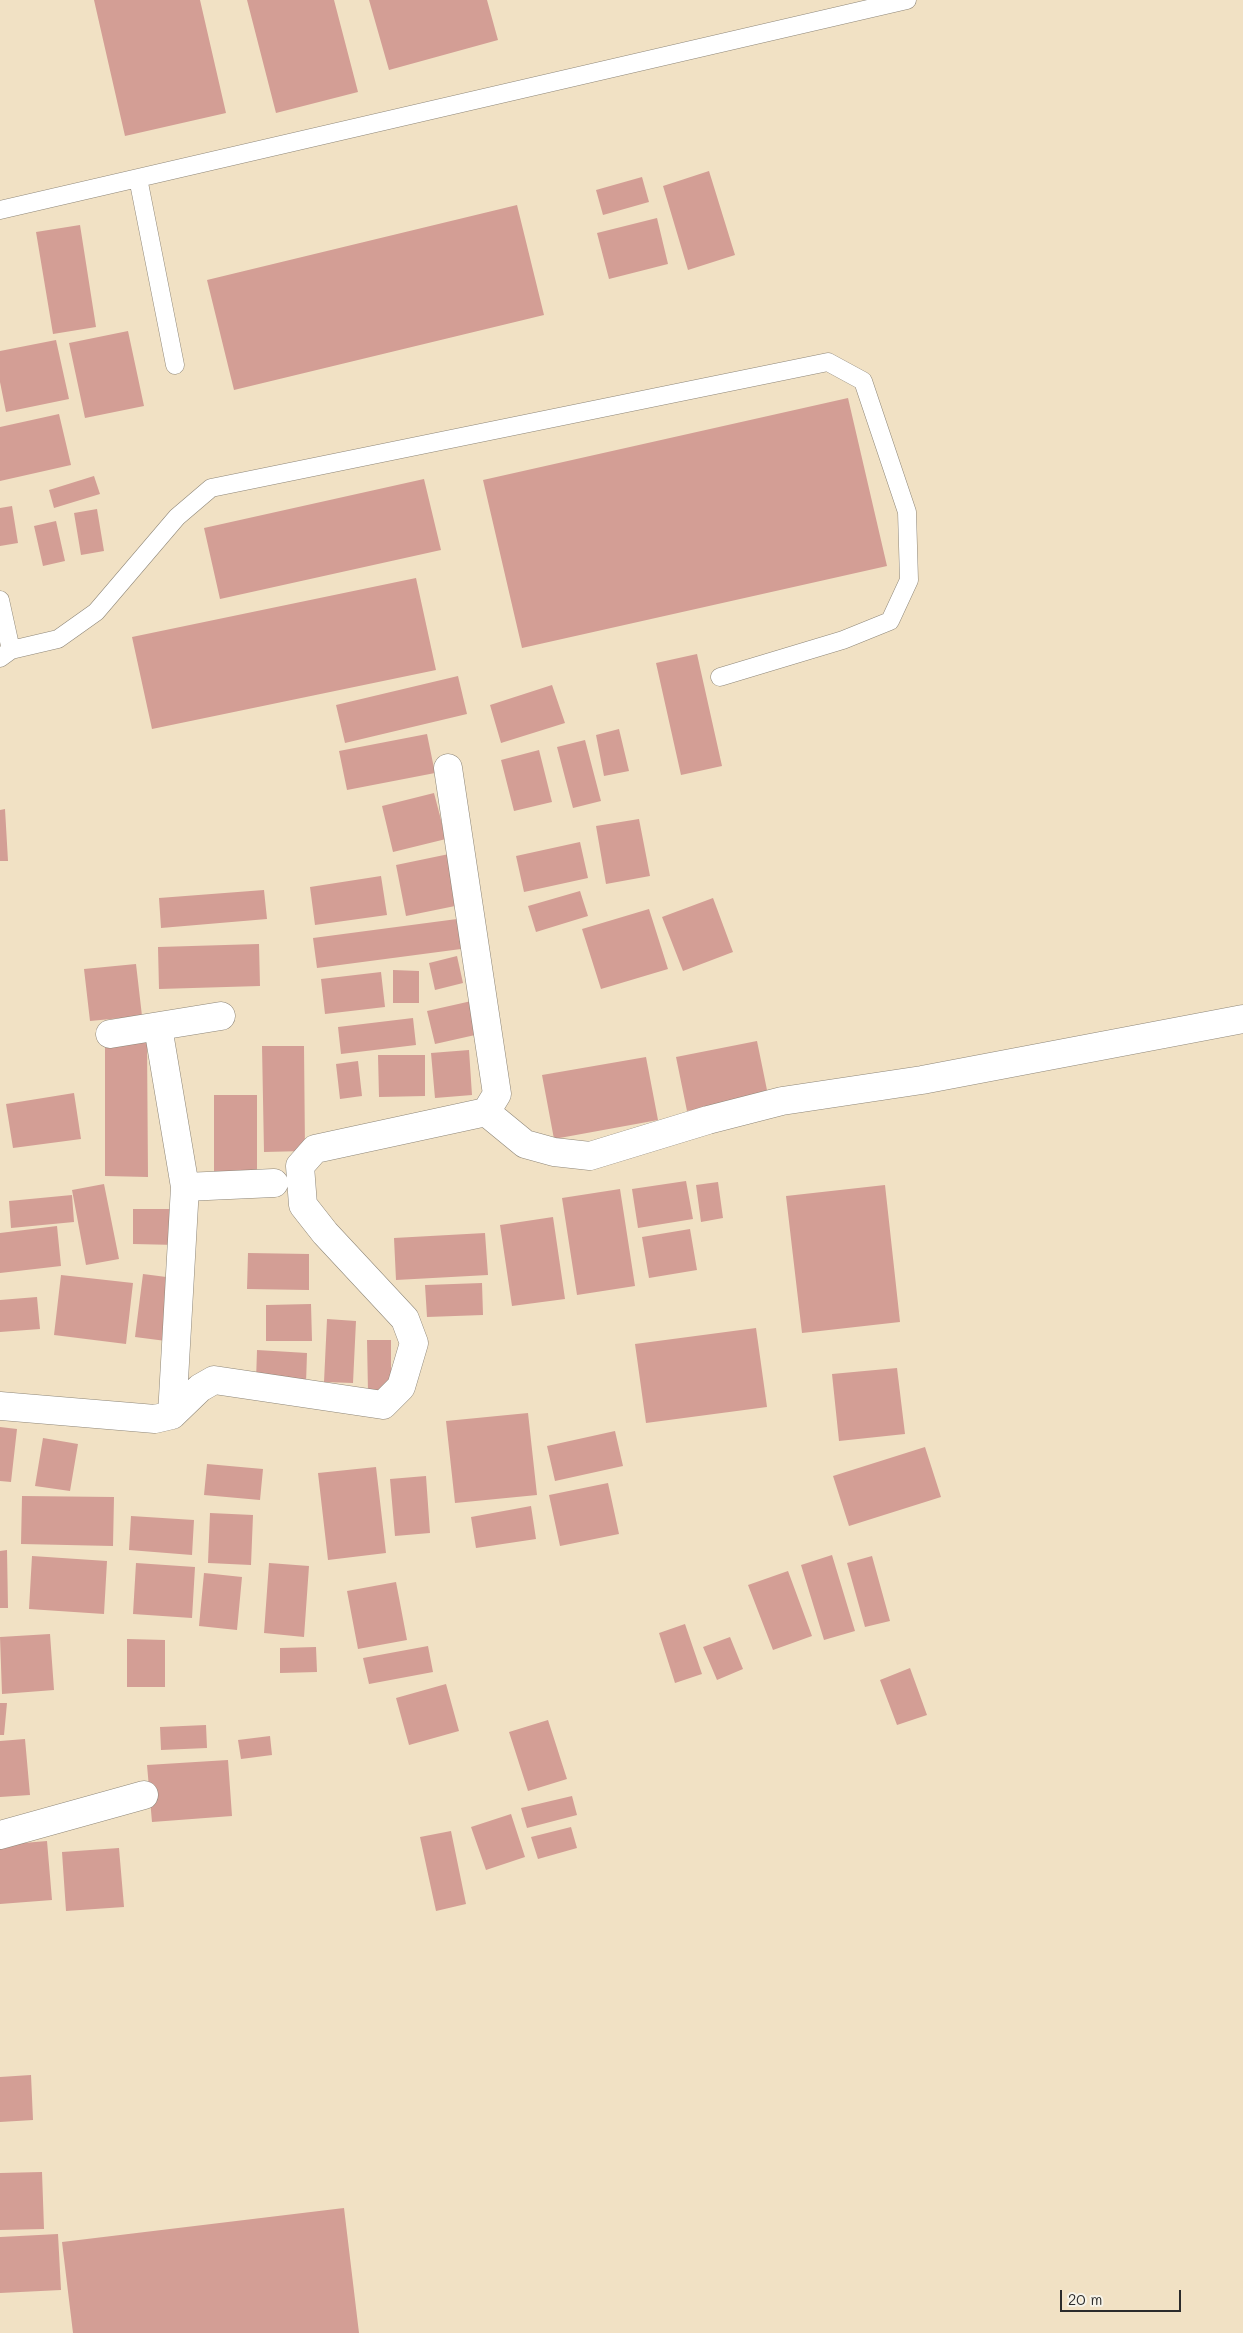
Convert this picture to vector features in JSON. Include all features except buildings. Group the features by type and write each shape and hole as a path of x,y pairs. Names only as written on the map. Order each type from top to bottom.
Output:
{"street":[{"path":"0,1406 155,1419 172,1415 200,1388 214,1380 384,1405 401,1387 414,1343 405,1320 325,1233 304,1205 300,1166 315,1149 486,1112 497,1094 448,768"},
{"path":"110,1034 221,1016"},
{"path":"486,1112 525,1144 554,1152 590,1156 708,1120 782,1101 922,1080 1243,1019"},
{"path":"158,1027 185,1187 172,1415"},
{"path":"185,1187 274,1183"},
{"path":"0,1835 144,1795"}],"lane":[{"path":"0,210 907,0"},
{"path":"138,178 175,365"},
{"path":"0,600 5,654 58,639 96,612 177,517 211,488 828,362 863,380 907,512 909,580 890,621 843,640 720,677"}]}
